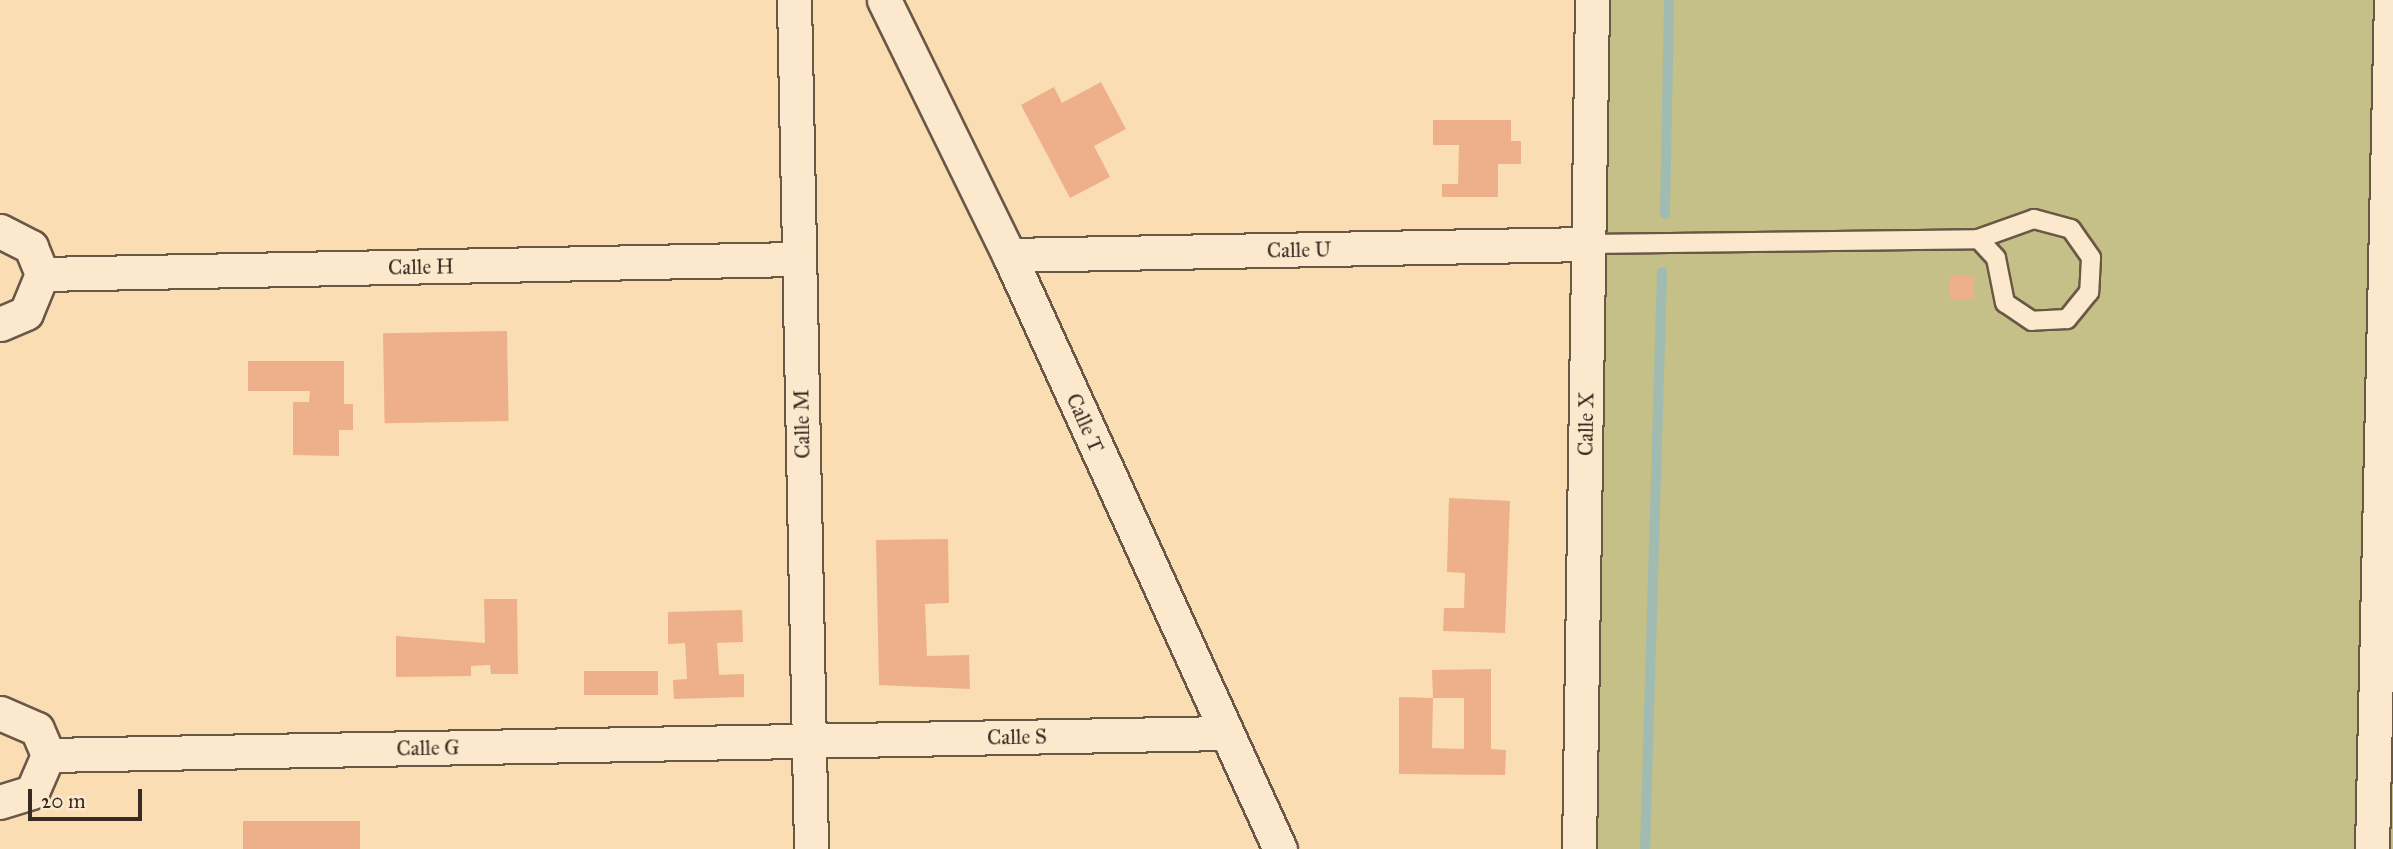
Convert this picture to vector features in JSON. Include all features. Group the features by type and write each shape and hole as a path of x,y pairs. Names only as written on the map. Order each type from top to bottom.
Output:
{"street":[{"name":"Calle M","path":"794,0 811,849"},
{"name":"Calle T","path":"884,0 1009,255 1280,849"},
{"name":"Calle X","path":"1579,849 1592,0"},
{"path":"2372,849 2391,0"},
{"path":"0,231 31,247 43,274 31,307 0,324"},
{"name":"Calle U","path":"1009,255 1588,244"},
{"name":"Calle H","path":"43,274 799,260"},
{"path":"0,713 37,729 48,755 32,792 0,802"},
{"name":"Calle S","path":"809,741 1225,733"},
{"name":"Calle G","path":"48,755 809,741"}],"lane":[{"path":"1588,244 1978,239 2034,219 2071,229 2091,258 2089,292 2067,318 2032,321 2006,303 1996,258 1978,239"}],"shaded area":[{"path":"1592,0 2393,0 2393,849 1592,849"}],"building":[{"path":"1101,82 1126,129 1094,146 1110,177 1070,198 1021,105 1054,87 1062,103"},
{"path":"1433,120 1511,120 1511,141 1521,141 1521,164 1498,164 1498,197 1442,197 1442,184 1458,184 1459,145 1433,145"},
{"path":"1950,276 1974,276 1974,300 1950,300"},
{"path":"507,331 509,421 385,423 383,333"},
{"path":"248,361 344,361 344,404 353,404 353,430 339,430 339,456 293,455 293,402 309,402 310,391 248,391"},
{"path":"1449,498 1510,501 1505,633 1443,631 1444,608 1464,608 1465,573 1447,572"},
{"path":"948,539 949,603 925,604 927,656 969,655 970,689 879,685 876,540"},
{"path":"484,599 517,599 518,674 491,674 490,665 471,666 471,676 396,677 396,636 485,643"},
{"path":"742,610 743,642 717,643 719,675 744,674 744,697 674,699 673,680 687,679 685,643 668,644 668,612"},
{"path":"1491,669 1491,749 1506,750 1505,775 1399,774 1399,697 1433,698 1432,670","holes":["1433,698 1464,698 1464,749 1432,748"]},
{"path":"584,671 658,671 658,695 584,695"},
{"path":"243,821 360,821 360,849 243,849"}],"waterway":[{"path":"1665,214 1669,0"},
{"path":"1645,849 1662,272"}]}
